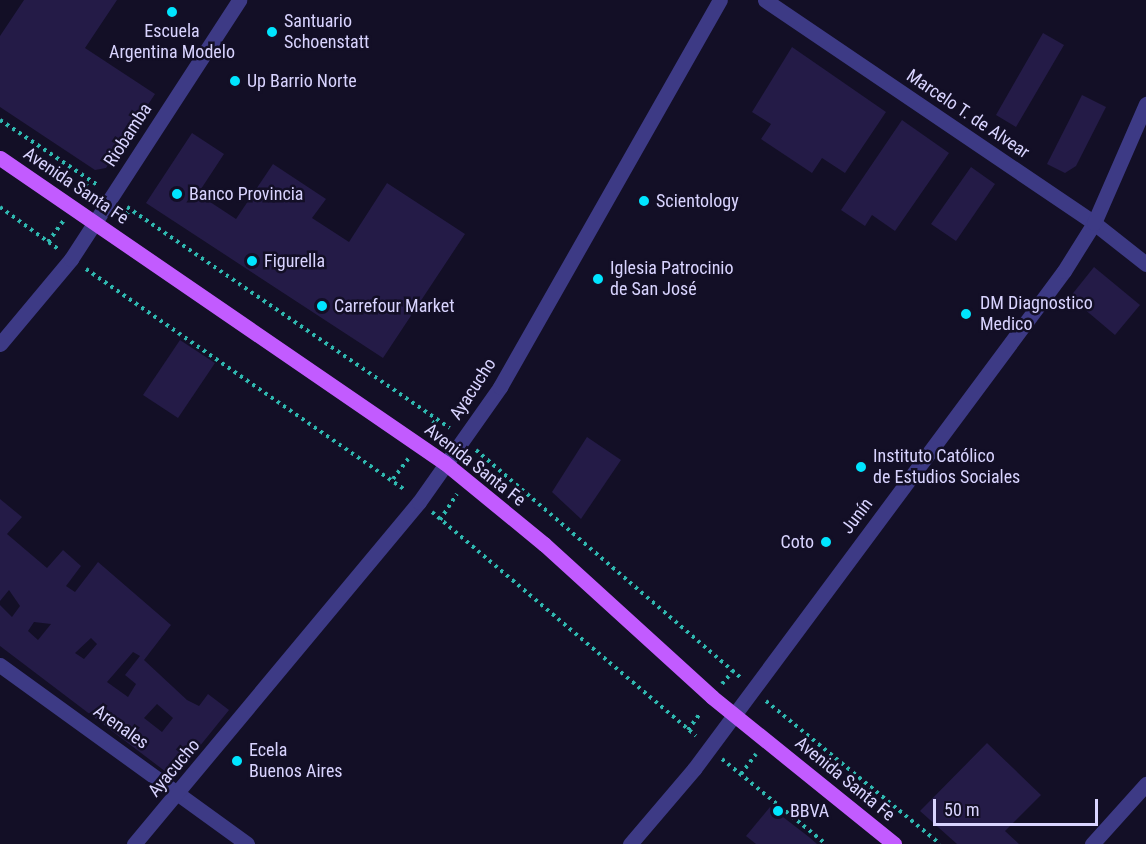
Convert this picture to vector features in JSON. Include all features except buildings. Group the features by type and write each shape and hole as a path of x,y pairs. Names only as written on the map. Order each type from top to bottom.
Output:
{"main road":[{"name":"Avenida Santa Fe","path":"0,158 445,463 544,544 735,714 894,844"}],"street":[{"name":"Riobamba","path":"0,344 71,259 239,0"},
{"name":"Ayacucho","path":"134,844 180,792 419,502 500,387 720,0"},
{"name":"Marcelo T. de Alvear","path":"765,0 1094,223 1146,264"},
{"name":"Junín","path":"630,844 735,714 1064,272 1094,223 1146,104"},
{"name":"Arenales","path":"0,665 180,792 247,844"},
{"path":"1092,844 1146,784"}],"place":[{"name":"Escuela Argentina Modelo","path":"172,12"},
{"name":"Santuario Schoenstatt","path":"272,32"},
{"name":"Up Barrio Norte","path":"235,81"},
{"name":"Banco Provincia","path":"177,194"},
{"name":"Scientology","path":"644,201"},
{"name":"Figurella","path":"252,261"},
{"name":"Iglesia Patrocinio de San José","path":"598,279"},
{"name":"Carrefour Market","path":"322,306"},
{"name":"DM Diagnostico Medico","path":"966,314"},
{"name":"Instituto Católico de Estudios Sociales","path":"861,467"},
{"name":"Coto","path":"826,542"},
{"name":"Ecela Buenos Aires","path":"237,761"},
{"name":"BBVA","path":"778,811"}]}
